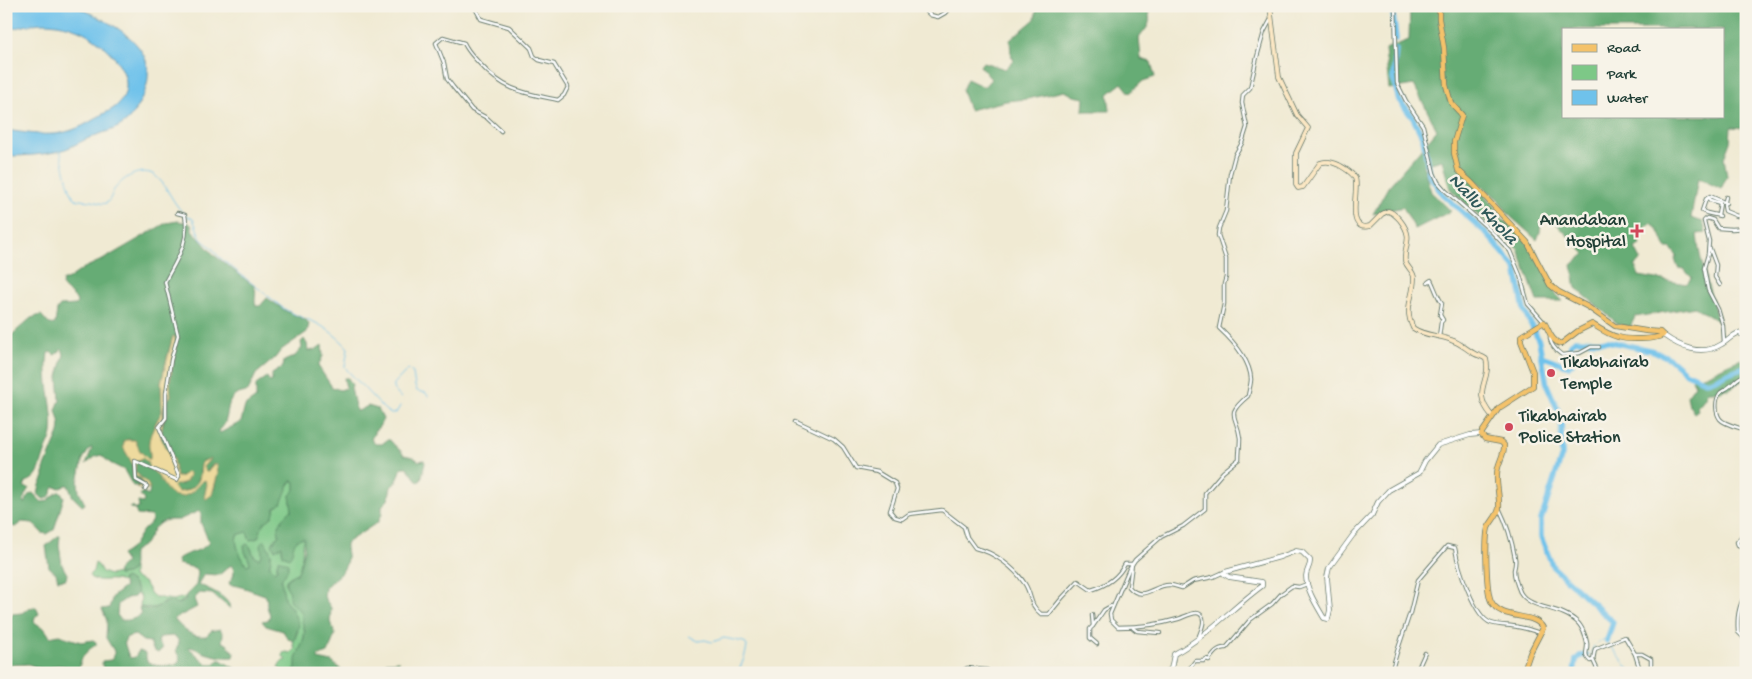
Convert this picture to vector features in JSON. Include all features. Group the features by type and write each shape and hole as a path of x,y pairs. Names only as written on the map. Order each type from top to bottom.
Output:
{"main road":[{"path":"1270,6 1279,77 1297,115 1308,128 1296,153 1296,186 1298,188 1303,187 1320,163 1332,162 1351,173 1356,179 1354,195 1356,217 1359,224 1363,227 1370,226 1385,212 1390,211 1405,227 1408,236 1406,263 1414,278 1408,307 1411,325 1417,331 1452,340 1463,345 1477,356 1482,356 1486,359 1488,369 1482,397 1484,406 1492,416"},
{"path":"1439,6 1446,84 1451,103 1462,115 1454,142 1455,164 1458,170 1527,242 1550,285 1615,326 1663,334"},
{"path":"1523,673 1530,653 1543,628 1539,623 1502,612 1490,600 1487,538 1490,524 1499,509 1496,473 1504,445 1502,442 1485,439 1481,434 1499,408 1533,386 1533,372 1521,341 1522,334 1544,322 1555,342 1561,344 1578,331 1592,324 1618,337 1653,338 1660,337 1663,334"}],"street":[{"path":"474,6 481,20 509,27 531,48 534,56 539,60 554,64 568,87 564,95 558,100 504,86 489,75 467,51 464,43 443,38 436,43 444,63 447,79 472,110 487,118 501,131"},
{"path":"921,6 930,16 938,17 945,14 950,6"},
{"path":"1395,6 1396,83 1423,126 1434,173 1438,182 1510,251 1520,275 1528,304 1544,322"},
{"path":"1198,638 1203,627 1203,618 1200,614 1196,613 1176,620 1131,628 1118,627 1110,620 1110,614 1112,605 1132,564 1161,537 1183,526 1205,509 1205,493 1223,472 1239,459 1240,437 1232,416 1236,406 1248,396 1251,378 1246,364 1232,340 1219,328 1224,304 1226,259 1218,235 1220,224 1226,211 1230,174 1235,154 1242,143 1247,127 1242,103 1243,95 1250,88 1264,32 1271,19"},
{"path":"1708,198 1710,196 1726,203"},
{"path":"1726,197 1725,211 1728,210 1729,213 1737,216 1746,214"},
{"path":"1708,198 1720,203 1719,216 1702,211 1708,198"},
{"path":"145,489 147,486 136,480 136,461 177,480 179,476 159,427 166,418 166,393 178,335 165,282 186,242 187,227 185,215 177,213"},
{"path":"1724,343 1723,326 1718,309 1708,290 1704,268 1709,245 1704,221 1707,218 1713,220 1718,228 1732,230 1746,228"},
{"path":"1709,245 1716,265 1715,277 1720,285"},
{"path":"1428,282 1430,280 1435,287 1438,297 1442,302 1440,315 1443,320 1439,337"},
{"path":"1663,334 1675,343 1691,350 1709,349 1724,343 1738,332 1746,336"},
{"path":"1550,333 1549,339 1558,353 1562,355 1574,355 1590,347 1599,348"},
{"path":"1746,375 1736,378 1732,385 1718,395 1716,407 1718,417 1722,421 1746,430"},
{"path":"796,421 834,439 843,447 856,468 877,472 895,483 897,489 890,511 895,517 902,519 909,514 942,510 959,522 964,526 967,537 976,548 992,554 1017,574 1026,585 1034,608 1041,614 1049,614 1078,581 1090,590 1104,586 1119,573 1125,564 1132,564"},
{"path":"1132,564 1129,587 1134,592 1142,594 1169,585 1182,588 1193,581 1213,577 1296,552 1302,552 1310,560 1306,575 1309,590 1324,618 1328,618 1330,610 1327,577 1329,568 1372,516 1378,502 1389,490 1419,473 1425,461 1438,445 1470,435 1481,434"},
{"path":"1499,509 1510,532 1516,561 1514,570 1516,583 1524,599 1532,604 1566,614 1579,623 1587,644 1585,653 1590,660 1593,660"},
{"path":"1746,530 1737,542 1740,546 1746,543"},
{"path":"1392,673 1396,652 1410,613 1418,580 1447,546 1455,548 1464,581 1477,608 1486,620 1491,623 1518,626 1540,633"},
{"path":"1165,673 1171,670 1174,654 1186,648 1228,616 1241,602 1262,586 1262,582 1229,576 1224,574 1225,572"},
{"path":"1186,673 1195,661 1209,660 1215,652 1223,647 1226,648 1250,620 1272,604 1281,594 1292,586 1308,583"},
{"path":"1746,594 1739,607 1737,624 1738,632 1746,644"},
{"path":"1097,644 1090,638 1090,628 1104,610 1112,605"},
{"path":"1092,615 1093,626"},
{"path":"1131,628 1137,631 1160,632"},
{"path":"1599,673 1593,660 1595,649 1624,637 1636,654 1641,673"},
{"path":"1416,673 1425,653"},
{"path":"1636,654 1642,654 1651,658 1651,670"},
{"path":"960,673 967,668 987,670 992,673"},
{"path":"1000,673 1005,673"}],"green space":[{"path":"1037,6 1155,6 1148,10 1149,23 1139,38 1141,59 1151,62 1155,77 1143,81 1130,93 1122,83 1108,94 1110,111 1083,111 1084,98 1074,96 1065,91 1027,99 1006,101 969,110 962,90 967,79 984,87 991,79 980,66 983,62 1005,69 1014,60 1011,55 1010,40 1035,19"},
{"path":"1410,6 1746,6 1746,128 1731,127 1730,142 1724,158 1727,176 1721,189 1698,178 1691,218 1703,222 1706,233 1697,234 1698,245 1717,321 1695,307 1635,317 1630,327 1618,324 1576,288 1572,265 1585,254 1555,222 1541,221 1537,240 1510,216 1498,199 1474,179 1472,182 1494,205 1503,220 1516,230 1537,252 1555,293 1563,301 1537,301 1518,249 1498,234 1450,189 1442,160 1423,165 1431,192 1451,211 1415,229 1403,207 1373,214 1388,187 1437,130 1414,85 1389,89 1385,49 1409,40","holes":["1652,223 1660,233 1666,248 1671,248 1677,256 1675,259 1678,268 1684,269 1692,278 1686,284 1639,276 1635,265 1641,260 1635,248 1641,245 1635,235 1635,231 1640,231"]},
{"path":"178,221 189,223 192,226 192,230 214,255 254,286 256,306 260,306 267,298 286,311 306,320 309,324 307,332 281,350 275,358 256,374 248,391 232,398 225,421 219,431 220,433 241,422 245,406 256,398 256,385 267,377 270,382 272,381 272,374 283,367 284,361 295,356 302,348 301,342 304,339 308,351 315,350 322,345 323,356 318,366 332,387 340,390 346,388 344,378 348,378 352,385 356,411 368,406 378,409 383,419 379,427 374,431 371,439 375,444 382,444 390,440 404,455 419,461 424,460 421,480 418,482 407,467 402,467 398,479 391,487 388,500 382,506 382,514 378,522 346,543 346,564 341,572 325,588 324,597 331,608 330,622 335,634 328,653 318,656 318,659 332,662 345,673 290,673 296,668 296,659 305,632 302,612 290,602 290,592 286,586 286,580 298,572 304,551 304,538 295,542 289,558 283,555 282,546 275,550 272,544 279,535 278,531 281,521 292,510 290,495 295,490 295,482 293,480 289,484 281,504 275,508 273,516 263,524 258,538 250,540 247,532 237,535 236,543 246,565 250,564 250,562 244,546 247,544 250,546 254,556 259,559 262,555 261,544 264,540 271,553 271,569 274,571 277,569 278,560 288,563 288,569 281,580 285,601 292,609 299,625 294,641 288,639 283,631 266,626 262,621 268,620 270,616 265,595 230,585 229,582 234,572 231,565 219,575 204,574 198,584 226,600 231,609 212,594 200,593 194,599 197,607 174,619 184,629 196,636 206,636 211,631 220,629 223,634 222,642 227,644 234,653 233,657 212,655 188,647 207,664 215,664 218,660 221,660 242,673 225,673 201,667 197,673 103,673 102,661 111,660 114,656 114,651 106,638 107,621 102,609 109,608 113,596 125,587 122,580 126,578 132,582 138,592 134,597 127,598 118,604 117,615 121,620 139,616 141,614 140,607 147,609 155,608 169,601 178,604 185,601 186,595 196,585 198,573 195,568 178,564 177,560 206,546 209,542 201,523 199,511 179,520 167,520 154,528 145,544 134,551 131,571 127,574 118,575 119,569 126,562 121,555 131,548 152,520 151,516 137,515 135,509 130,508 132,506 136,509 139,508 138,502 143,503 144,500 140,495 142,492 148,496 149,492 146,482 135,472 135,461 143,458 146,460 149,468 158,476 170,492 175,495 188,494 206,480 205,493 214,490 217,476 212,465 207,472 203,467 211,458 201,462 199,478 191,488 180,492 173,487 174,485 183,484 183,475 176,477 175,475 173,459 163,444 161,431 165,405 167,399 171,396 170,375 175,351 173,336 161,383 162,412 149,439 150,459 140,451 135,440 129,439 124,441 125,451 132,463 135,474 143,485 133,486 124,470 110,463 101,455 86,464 92,449 91,447 83,459 78,482 79,492 85,504 82,506 73,497 68,485 61,488 54,487 46,499 43,499 38,494 44,477 44,469 59,433 60,424 56,410 60,400 58,377 64,354 62,349 55,355 50,352 48,353 47,373 52,413 52,433 38,472 34,478 26,482 24,487 29,488 24,500 25,504 28,496 33,493 42,502 47,501 58,492 61,492 64,497 54,530 47,534 42,533 33,523 22,522 15,527 11,526 7,516 6,340 31,318 41,315 48,323 55,324 57,310 60,306 76,305 77,302 62,285 63,280 67,280 84,268 104,259 166,223","holes":["135,635 143,641 150,642 153,650 158,653 163,648 158,642 160,637 173,636 177,638 179,643 176,650 179,662 168,666 153,665 147,661 146,654 140,651 135,657 129,657 124,642 127,637"]},
{"path":"1746,358 1746,381 1741,381 1728,390 1727,388 1722,391 1708,391 1697,407 1698,410 1694,413 1689,405 1687,396 1695,385 1692,379"},
{"path":"292,481 295,482 295,490 290,495 292,510 282,520 279,535 274,540 275,550 282,546 282,552 292,551 295,541 299,538 304,538 299,570 285,584 290,592 290,602 302,612 304,624 303,640 296,668 293,672 281,670 278,667 281,662 286,660 283,653 290,653 295,649 293,643 298,631 292,609 284,599 281,580 287,571 277,563 277,569 273,571 271,569 271,554 267,545 259,559 254,556 251,548 246,554 250,564 246,565 236,543 237,535 247,532 250,540 258,538 263,524 272,517 275,508 281,504 285,491"},
{"path":"60,536 59,545 62,565 67,574 66,579 58,580 56,573 49,567 46,546"},
{"path":"95,563 102,572 110,575 129,573 133,567 133,577 144,582 155,597 173,600 185,597 185,599 178,604 165,602 153,608 140,607 141,596 137,594 136,587 128,580 126,579 122,582 91,578 89,575 93,571"},
{"path":"36,607 39,614 35,617 34,622 45,629 50,637 59,635 81,642 93,640 96,642 96,645 81,660 80,673 66,673 65,666 57,665 45,670 28,664 6,665 6,626 12,614 22,613 29,608"},
{"path":"399,661 397,673 385,673 386,662"}],"sand":[{"path":"173,336 175,337 176,344 170,381 171,396 165,401 161,438 173,459 176,477 181,477 186,472 189,473 186,482 173,486 178,492 189,490 198,482 202,462 211,458 203,467 206,472 208,472 213,464 217,465 218,473 212,495 206,499 204,498 207,484 205,480 187,495 177,496 168,491 143,458 136,461 135,472 150,488 145,491 136,487 143,485 143,483 140,478 134,476 132,463 123,447 125,440 135,440 140,451 150,459 149,439 162,412 161,383"}],"water":[{"path":"58,5 76,7 112,25 133,40 146,60 148,71 147,84 142,98 128,120 116,128 63,150 34,155 6,156 6,130 33,134 55,134 77,128 114,108 120,102 125,92 126,81 117,60 109,51 81,31 63,25 44,23 6,30 6,8"}],"waterway":[{"name":"Nallu Khola","path":"1392,6 1396,39"},
{"name":"Nallu Khola","path":"1396,50 1393,79 1399,100 1413,118 1423,138 1429,174 1442,194 1486,233 1516,268 1524,310 1539,341 1547,385 1561,417 1562,455 1541,520 1541,537 1553,567 1613,622 1607,641"},
{"path":"60,149 66,177 73,196 78,200 106,203 117,186 129,176 145,172 155,176 164,185 179,209 193,219 201,239 219,257 283,308 316,323 333,334 348,348 345,367 348,371 385,410 391,414 396,413 400,406"},
{"path":"1541,356 1569,366 1572,364 1570,346 1575,340 1607,341 1654,351 1669,358 1685,372 1707,382 1746,367"},
{"path":"401,398 393,389 394,384 408,369 413,373 417,391 426,393 428,396"},
{"path":"689,636 698,641 712,642 724,638 744,642 747,646 737,673"},
{"path":"1597,644 1609,636"},
{"path":"1610,645 1632,673"},
{"path":"1589,654 1594,646"},
{"path":"1574,673 1576,660 1580,656 1586,655"}],"place":[{"name":"Anandaban Hospital","path":"1637,231"},
{"name":"Tikabhairab Temple","path":"1551,373"},
{"name":"Tikabhairab Police Station","path":"1509,427"}]}
